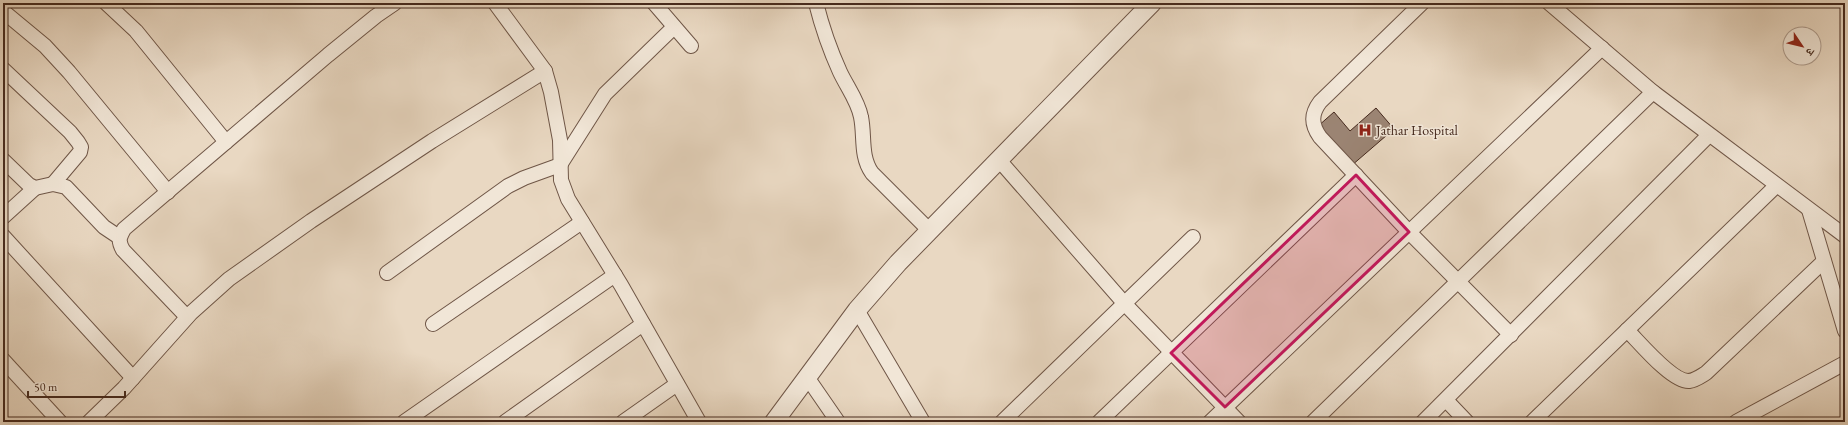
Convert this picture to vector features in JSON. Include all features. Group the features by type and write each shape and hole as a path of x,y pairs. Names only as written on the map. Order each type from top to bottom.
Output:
{"street":[{"path":"106,3 136,31 226,142"},
{"path":"187,317 123,250 119,243 119,237 124,229 340,46 395,3"},
{"path":"495,3 545,71 552,92 556,114 560,140 560,165 564,189 699,422"},
{"path":"654,3 691,46"},
{"path":"816,3 833,57 861,115 864,157 867,165 872,173 930,230"},
{"path":"774,422 857,310 930,230 1152,3"},
{"path":"1422,3 1320,102 1314,113 1313,124 1316,131 1409,232 1511,335"},
{"path":"1550,3 1653,92 1776,186 1845,236"},
{"path":"6,10 45,46 69,72 168,192"},
{"path":"386,273 508,186 524,178 560,165 605,94 674,27"},
{"path":"1210,422 1602,48"},
{"path":"3,69 62,124 81,147 80,152 52,184"},
{"path":"89,422 133,378 187,317 229,279 311,221 432,141 545,71"},
{"path":"1313,422 1459,282 1653,92"},
{"path":"1423,422 1709,135"},
{"path":"3,160 22,180 35,188"},
{"path":"998,160 1124,303 1239,422"},
{"path":"1098,422 1356,175"},
{"path":"3,218 35,188 52,184 66,187 104,227 119,237"},
{"path":"1532,422 1776,186"},
{"path":"1809,210 1845,331"},
{"path":"433,324 582,222"},
{"path":"3,236 133,378"},
{"path":"1002,422 1192,237"},
{"path":"1627,330 1678,378 1688,381 1698,378 1706,373 1824,261"},
{"path":"404,422 615,275"},
{"path":"857,310 923,422"},
{"path":"505,422 643,324"},
{"path":"3,360 60,422"},
{"path":"1736,422 1845,363"},
{"path":"807,377 838,422"},
{"path":"623,422 677,384"},
{"path":"1446,400 1467,422"}],"highlighted area":[{"path":"1356,175 1409,232 1225,407 1171,353"}],"building":[{"path":"1376,108 1394,129 1351,166 1317,127 1334,112 1350,131"}],"place":[{"name":"Jathar Hospital","path":"1365,130"}]}
